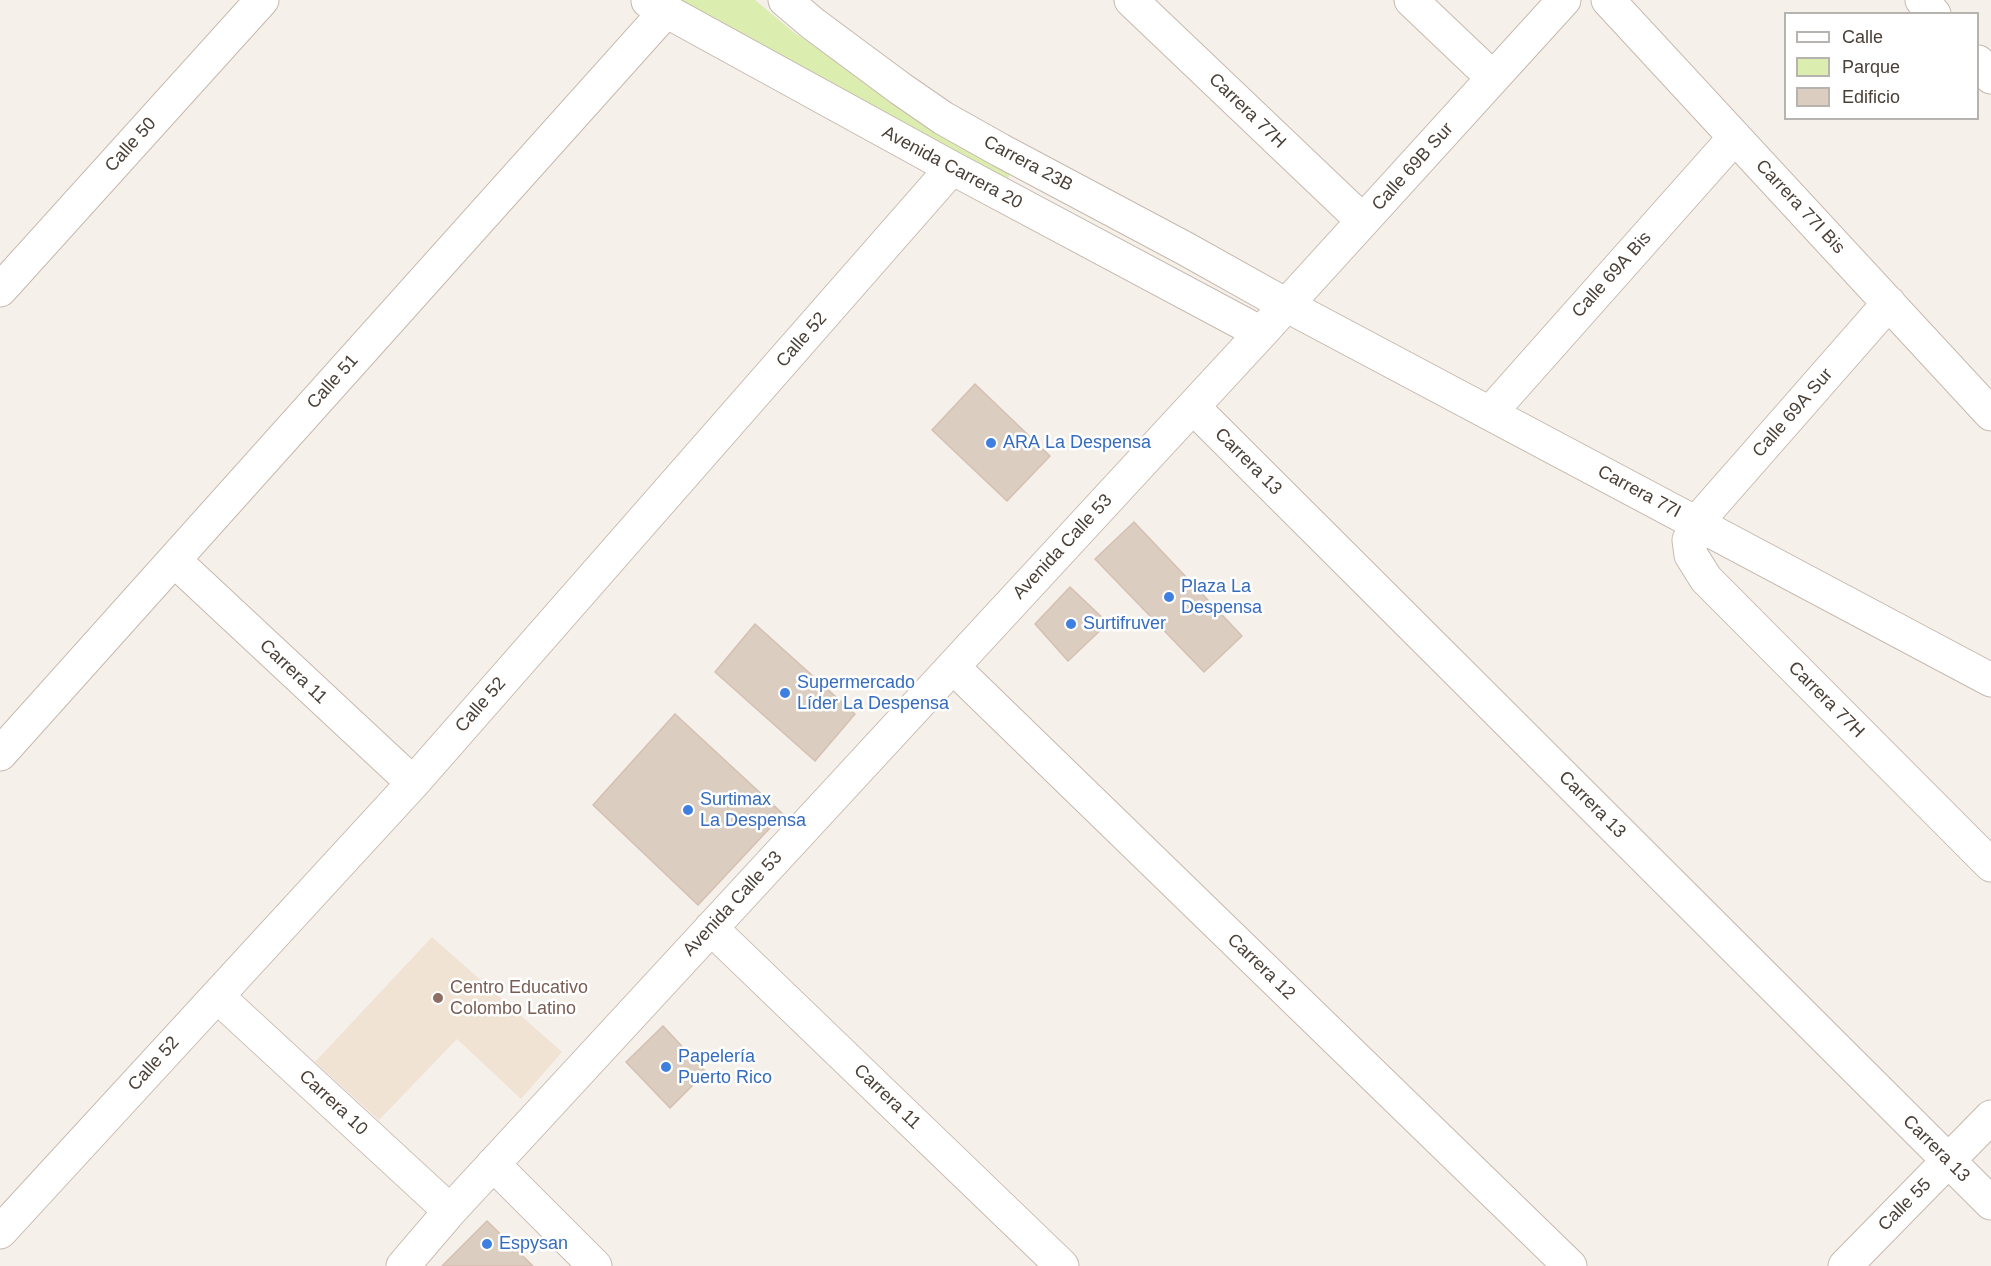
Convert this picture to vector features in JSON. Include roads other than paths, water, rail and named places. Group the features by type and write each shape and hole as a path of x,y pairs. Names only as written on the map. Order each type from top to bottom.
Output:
{"street":[{"name":"Calle 50","path":"0,290 262,0"},
{"name":"Carrera 23B","path":"785,0 854,55 943,118 1286,305"},
{"name":"Carrera 77H","path":"1131,0 1363,221"},
{"path":"1411,0 1493,78"},
{"name":"Calle 69B Sur","path":"1261,333 1564,0"},
{"name":"Carrera 77I Bis","path":"1608,0 1991,414"},
{"path":"1922,0 1932,12"},
{"name":"Avenida Carrera 20","path":"656,5 952,168 1261,333"},
{"name":"Calle 51","path":"0,754 174,561 656,5"},
{"path":"1979,64 1991,77"},
{"name":"Calle 69A Bis","path":"1490,413 1735,137"},
{"name":"Calle 52","path":"0,1232 413,783 952,168"},
{"name":"Calle 69A Sur","path":"1697,522 1889,303"},
{"name":"Carrera 77I","path":"1286,305 1991,680"},
{"name":"Avenida Calle 53","path":"403,1266 493,1164 1261,333"},
{"name":"Carrera 13","path":"1193,407 1991,1203"},
{"name":"Carrera 77H","path":"1697,522 1689,540 1691,555 1706,579 1991,865"},
{"name":"Carrera 11","path":"174,561 413,783"},
{"name":"Carrera 12","path":"953,667 1570,1266"},
{"name":"Carrera 11","path":"711,928 1062,1266"},
{"name":"Carrera 10","path":"217,996 450,1211"},
{"name":"Calle 55","path":"1845,1266 1991,1117"},
{"path":"493,1164 595,1266"}],"place":[{"name":"ARA La Despensa","path":"991,443"},
{"name":"Plaza La Despensa","path":"1169,597"},
{"name":"Surtifruver","path":"1071,624"},
{"name":"Supermercado Líder La Despensa","path":"785,693"},
{"name":"Surtimax La Despensa","path":"688,810"},
{"name":"Centro Educativo Colombo Latino","path":"438,998"},
{"name":"Papelería Puerto Rico","path":"666,1067"},
{"name":"Espysan","path":"487,1244"}]}
